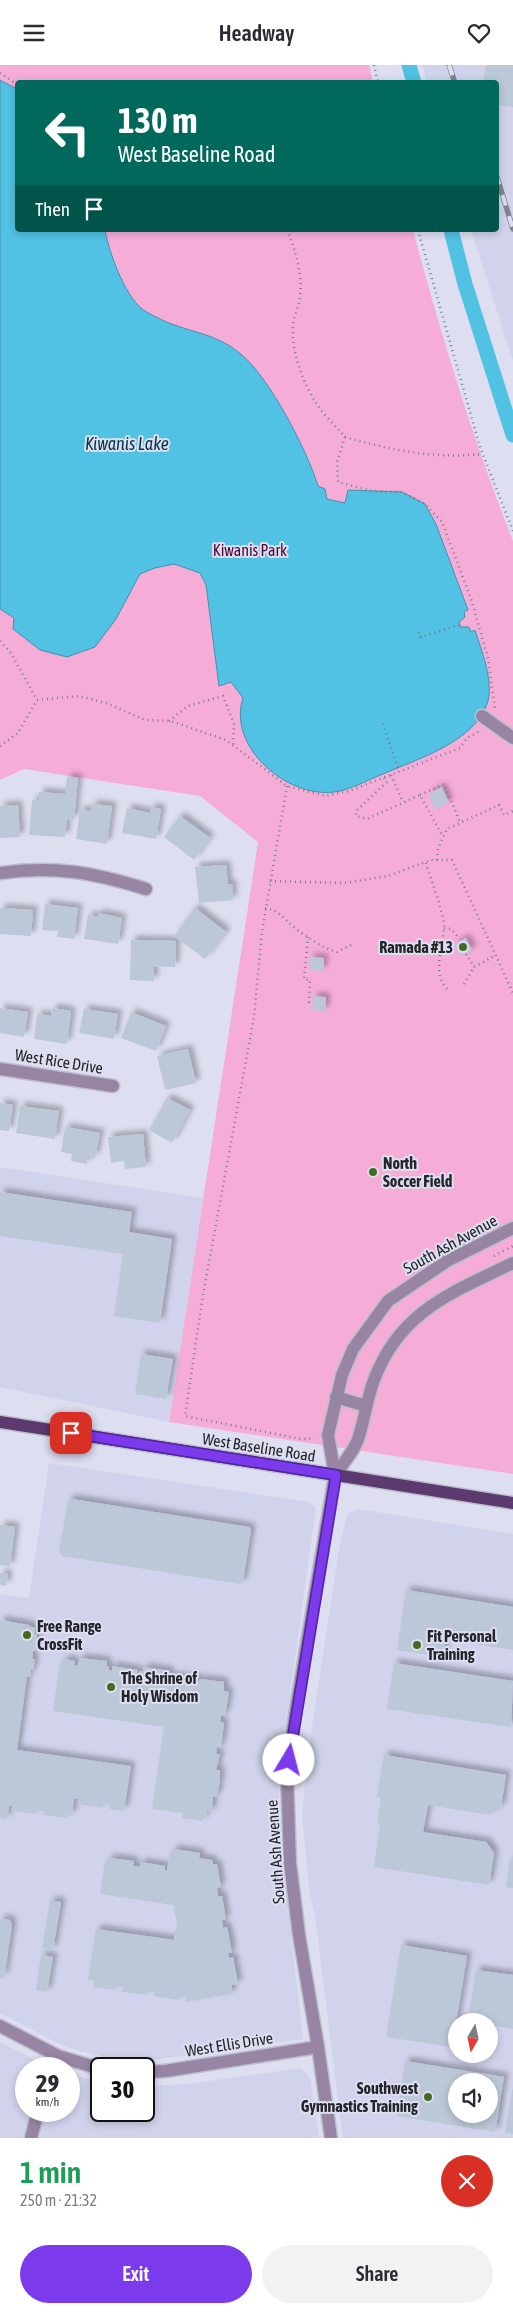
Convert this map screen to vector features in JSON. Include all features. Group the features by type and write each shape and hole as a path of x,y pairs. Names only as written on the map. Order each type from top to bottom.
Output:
{"main road":[{"name":"West Baseline Road","path":"0,1422 513,1503"}],"street":[{"path":"486,718 513,738"},
{"path":"0,873 28,869 74,870 117,879 146,889"},
{"name":"West Rice Drive","path":"0,1069 113,1086"},
{"name":"South Ash Avenue","path":"331,2138 318,2047 304,1970 290,1863 287,1775 336,1475 328,1435 336,1397 353,1349 388,1301 446,1261 513,1229"},
{"name":"South Ash Avenue","path":"336,1475 359,1438 366,1405 380,1363 394,1340 410,1323 432,1305 513,1263"},
{"path":"336,1397 366,1405"},
{"path":"0,2026 58,2056 90,2066"},
{"name":"West Ellis Drive","path":"155,2071 318,2047"},
{"path":"31,2138 35,2122"}],"path":[{"path":"374,65 377,80"},
{"path":"0,73 15,83"},
{"path":"288,232 294,246 300,281 300,301 293,322 293,341 296,357 315,401 345,437 389,449 430,455 482,455"},
{"path":"419,232 482,455 513,531"},
{"path":"38,700 79,696 106,703 145,720 169,721 226,740 287,786 325,796 349,791 460,748 467,738 486,728 486,718 496,706 488,658 471,599 442,522 425,504 402,492 372,491 338,482 338,462 345,437"},
{"path":"420,637 460,625"},
{"path":"419,632 422,643"},
{"path":"0,641 11,653 38,700"},
{"path":"169,721 188,706 223,696 234,724 233,745"},
{"path":"0,746 18,733 38,700"},
{"path":"383,724 399,771"},
{"path":"391,775 403,802"},
{"path":"384,778 387,782 356,811 356,816 367,819 444,783 460,822"},
{"path":"287,786 265,908 254,1017 203,1295 185,1416 301,1439 309,1439 316,1435"},
{"path":"420,795 443,837"},
{"path":"437,860 438,848 447,829 499,805 504,815 513,811"},
{"path":"270,881 344,883 388,876 437,860 452,860 513,993"},
{"path":"426,863 443,915 444,928 438,968 442,983 447,989"},
{"path":"265,908 276,910 324,948 337,952 353,945"},
{"path":"444,928 451,929 459,938"},
{"path":"308,937 308,964 304,979 310,980 309,1002 312,1003"},
{"path":"466,954 474,967"},
{"path":"464,984 474,967 496,955"}],"shaded area":[{"path":"422,65 513,65 513,361 472,232 499,232 499,80 426,80"},
{"path":"0,1167 203,1198 169,1422 0,1387"},
{"path":"49,1463 310,1502 316,1508 278,1780 283,1863 303,2039 160,2059 155,2059 155,2057 109,2057 61,2045 0,2013 0,1594 29,1598"},
{"path":"358,1509 513,1534 513,2138 343,2138 315,1917 309,1888 302,1814 308,1753 338,1555 346,1518 349,1513"},
{"path":"0,2042 30,2057 15,2057 15,2122 80,2122 80,2077 90,2079 90,2122 155,2122 155,2086 188,2084 301,2068 310,2078 319,2138 0,2138"}],"green space":[{"name":"Kiwanis Park","path":"0,65 369,65 373,80 15,80 15,232 414,232 458,387 484,465 513,541 513,1474 169,1422 258,842 200,796 24,769 0,780"}],"water":[{"name":"Kiwanis Lake","path":"0,80 15,88 15,232 106,232 110,250 123,283 135,302 142,309 169,323 225,343 242,355 253,366 297,435 318,486 325,489 327,499 345,503 348,490 402,492 425,504 436,524 468,610 464,612 465,617 459,622 461,627 469,627 471,632 475,630 484,656 489,684 488,701 481,715 471,728 444,747 353,787 334,792 316,792 298,787 280,778 265,766 252,751 244,734 240,716 243,698 231,682 219,686 206,585 200,573 174,564 155,568 140,574 116,619 95,647 67,657 40,650 13,629 14,618 0,609"}],"building":[{"path":"486,65 513,65 513,107 499,105 499,80 484,80"},
{"path":"67,777 78,778 74,820 67,819 65,837 29,835 32,800 39,801 39,792 65,794"},
{"path":"442,787 449,803 435,809 428,794"},
{"path":"92,804 112,806 107,844 76,839 80,810 91,811"},
{"path":"18,805 20,837 0,838 0,806"},
{"path":"151,807 161,809 156,839 122,833 127,808 150,813"},
{"path":"180,816 210,838 194,860 164,837"},
{"path":"226,865 228,884 232,884 233,900 199,903 195,867"},
{"path":"45,904 78,908 74,939 57,937 58,931 42,930"},
{"path":"0,908 33,910 31,936 0,934"},
{"path":"195,908 226,932 205,959 174,936"},
{"path":"98,913 122,918 118,944 84,939 88,915 98,917"},
{"name":"Ramada #13","path":"466,938 472,950 460,956 454,944"},
{"path":"131,940 176,941 175,967 154,966 154,981 130,980"},
{"path":"310,957 324,958 323,971 309,970"},
{"path":"313,996 326,997 325,1011 312,1010"},
{"path":"0,1008 28,1012 24,1037 0,1033"},
{"path":"52,1008 71,1011 67,1044 34,1039 37,1014 51,1016"},
{"path":"84,1009 118,1014 114,1039 79,1033"},
{"path":"131,1012 166,1026 156,1051 121,1038"},
{"path":"188,1049 196,1083 165,1090 157,1056"},
{"path":"167,1098 190,1110 172,1143 149,1130"},
{"path":"0,1103 13,1105 9,1131 0,1130"},
{"path":"20,1106 59,1111 55,1139 16,1133"},
{"path":"65,1127 100,1133 95,1158 88,1156 87,1164 71,1161 72,1154 61,1152"},
{"path":"143,1134 146,1167 125,1169 124,1161 111,1163 108,1137"},
{"path":"0,1192 132,1212 129,1232 172,1239 160,1323 114,1316 123,1254 0,1236"},
{"path":"141,1354 173,1359 166,1399 135,1394"},
{"path":"72,1499 249,1527 251,1530 243,1581 240,1584 62,1556 59,1552 68,1501"},
{"path":"0,1525 15,1527 10,1567 0,1565"},
{"path":"0,1573 8,1574 6,1586 0,1585"},
{"path":"406,1590 513,1607 513,1650 445,1639 443,1657 397,1650"},
{"path":"0,1620 29,1625 35,1628 35,1634 37,1634 36,1651 33,1651 32,1659 35,1659 33,1670 31,1670 30,1677 27,1676 17,1750 131,1766 124,1811 110,1809 110,1804 103,1803 103,1808 78,1804 78,1799 74,1798 72,1815 67,1815 67,1818 43,1815 44,1811 37,1810 36,1814 12,1811 13,1806 9,1806 7,1819 0,1818"},
{"path":"80,1658 107,1661 106,1666 112,1671 112,1666 138,1670 137,1674 139,1674 140,1671 143,1672 144,1667 170,1671 169,1676 198,1678 198,1683 200,1679 224,1682 224,1691 229,1692 225,1716 221,1716 220,1722 224,1723 221,1748 217,1747 216,1754 220,1754 216,1770 220,1770 220,1779 217,1797 213,1796 212,1812 207,1811 206,1817 203,1817 202,1821 182,1818 183,1813 152,1809 164,1727 53,1711 60,1663 64,1663 64,1659 75,1661 74,1665 77,1666"},
{"path":"394,1663 513,1681 511,1727 387,1709"},
{"path":"384,1755 506,1775 501,1807 489,1815 428,1805 423,1832 486,1842 494,1853 489,1885 374,1867 380,1825 377,1824 381,1798 377,1797"},
{"path":"173,1849 200,1853 199,1858 212,1860 213,1865 217,1864 221,1887 217,1888 218,1896 222,1896 226,1920 222,1920 223,1928 227,1927 232,1953 228,1953 229,1958 233,1957 238,1984 232,1985 232,1994 216,1997 215,1992 212,1993 213,1997 186,2002 185,1995 179,1995 179,2000 153,1996 154,1992 147,1991 147,1995 122,1992 123,1986 115,1985 115,1990 93,1987 94,1981 88,1980 96,1929 174,1940 177,1922 173,1905 100,1894 105,1862 108,1863 109,1858 134,1861 133,1866 140,1867 140,1862 165,1866 167,1871 170,1853 173,1854"},
{"path":"513,1858 513,1888 506,1887 510,1860"},
{"path":"50,1901 61,1902 53,1950 42,1948"},
{"path":"0,1919 10,1920 12,1925 4,1977 0,1979"},
{"path":"401,1945 467,1956 458,2013 448,2013 448,2046 386,2037"},
{"path":"41,1955 53,1957 47,1992 36,1990"},
{"path":"476,1970 513,1975 513,2029 498,2026 498,2013 469,2013"},
{"name":"Southwest Gymnastics Training","path":"405,2061 479,2073 448,2073 448,2123 496,2123 495,2132 397,2116"},
{"name":"Southwest Gymnastics Training","path":"498,2076 504,2077 498,2114"},
{"path":"513,2090 513,2134 505,2133"}],"waterway":[{"path":"409,65 413,80"},
{"path":"452,232 465,284 513,435"}],"railway":[{"path":"449,65 454,80"},
{"path":"499,184 513,229"}],"place":[{"name":"Ramada #13","path":"463,947"},
{"name":"North Soccer Field","path":"373,1172"},
{"name":"Free Range CrossFit","path":"27,1635"},
{"name":"Fit Personal Training","path":"417,1645"},
{"name":"The Shrine of Holy Wisdom","path":"111,1687"},
{"name":"Southwest Gymnastics Training","path":"428,2097"}],"route":[{"path":"71,1433 336,1475 289,1760"}]}
